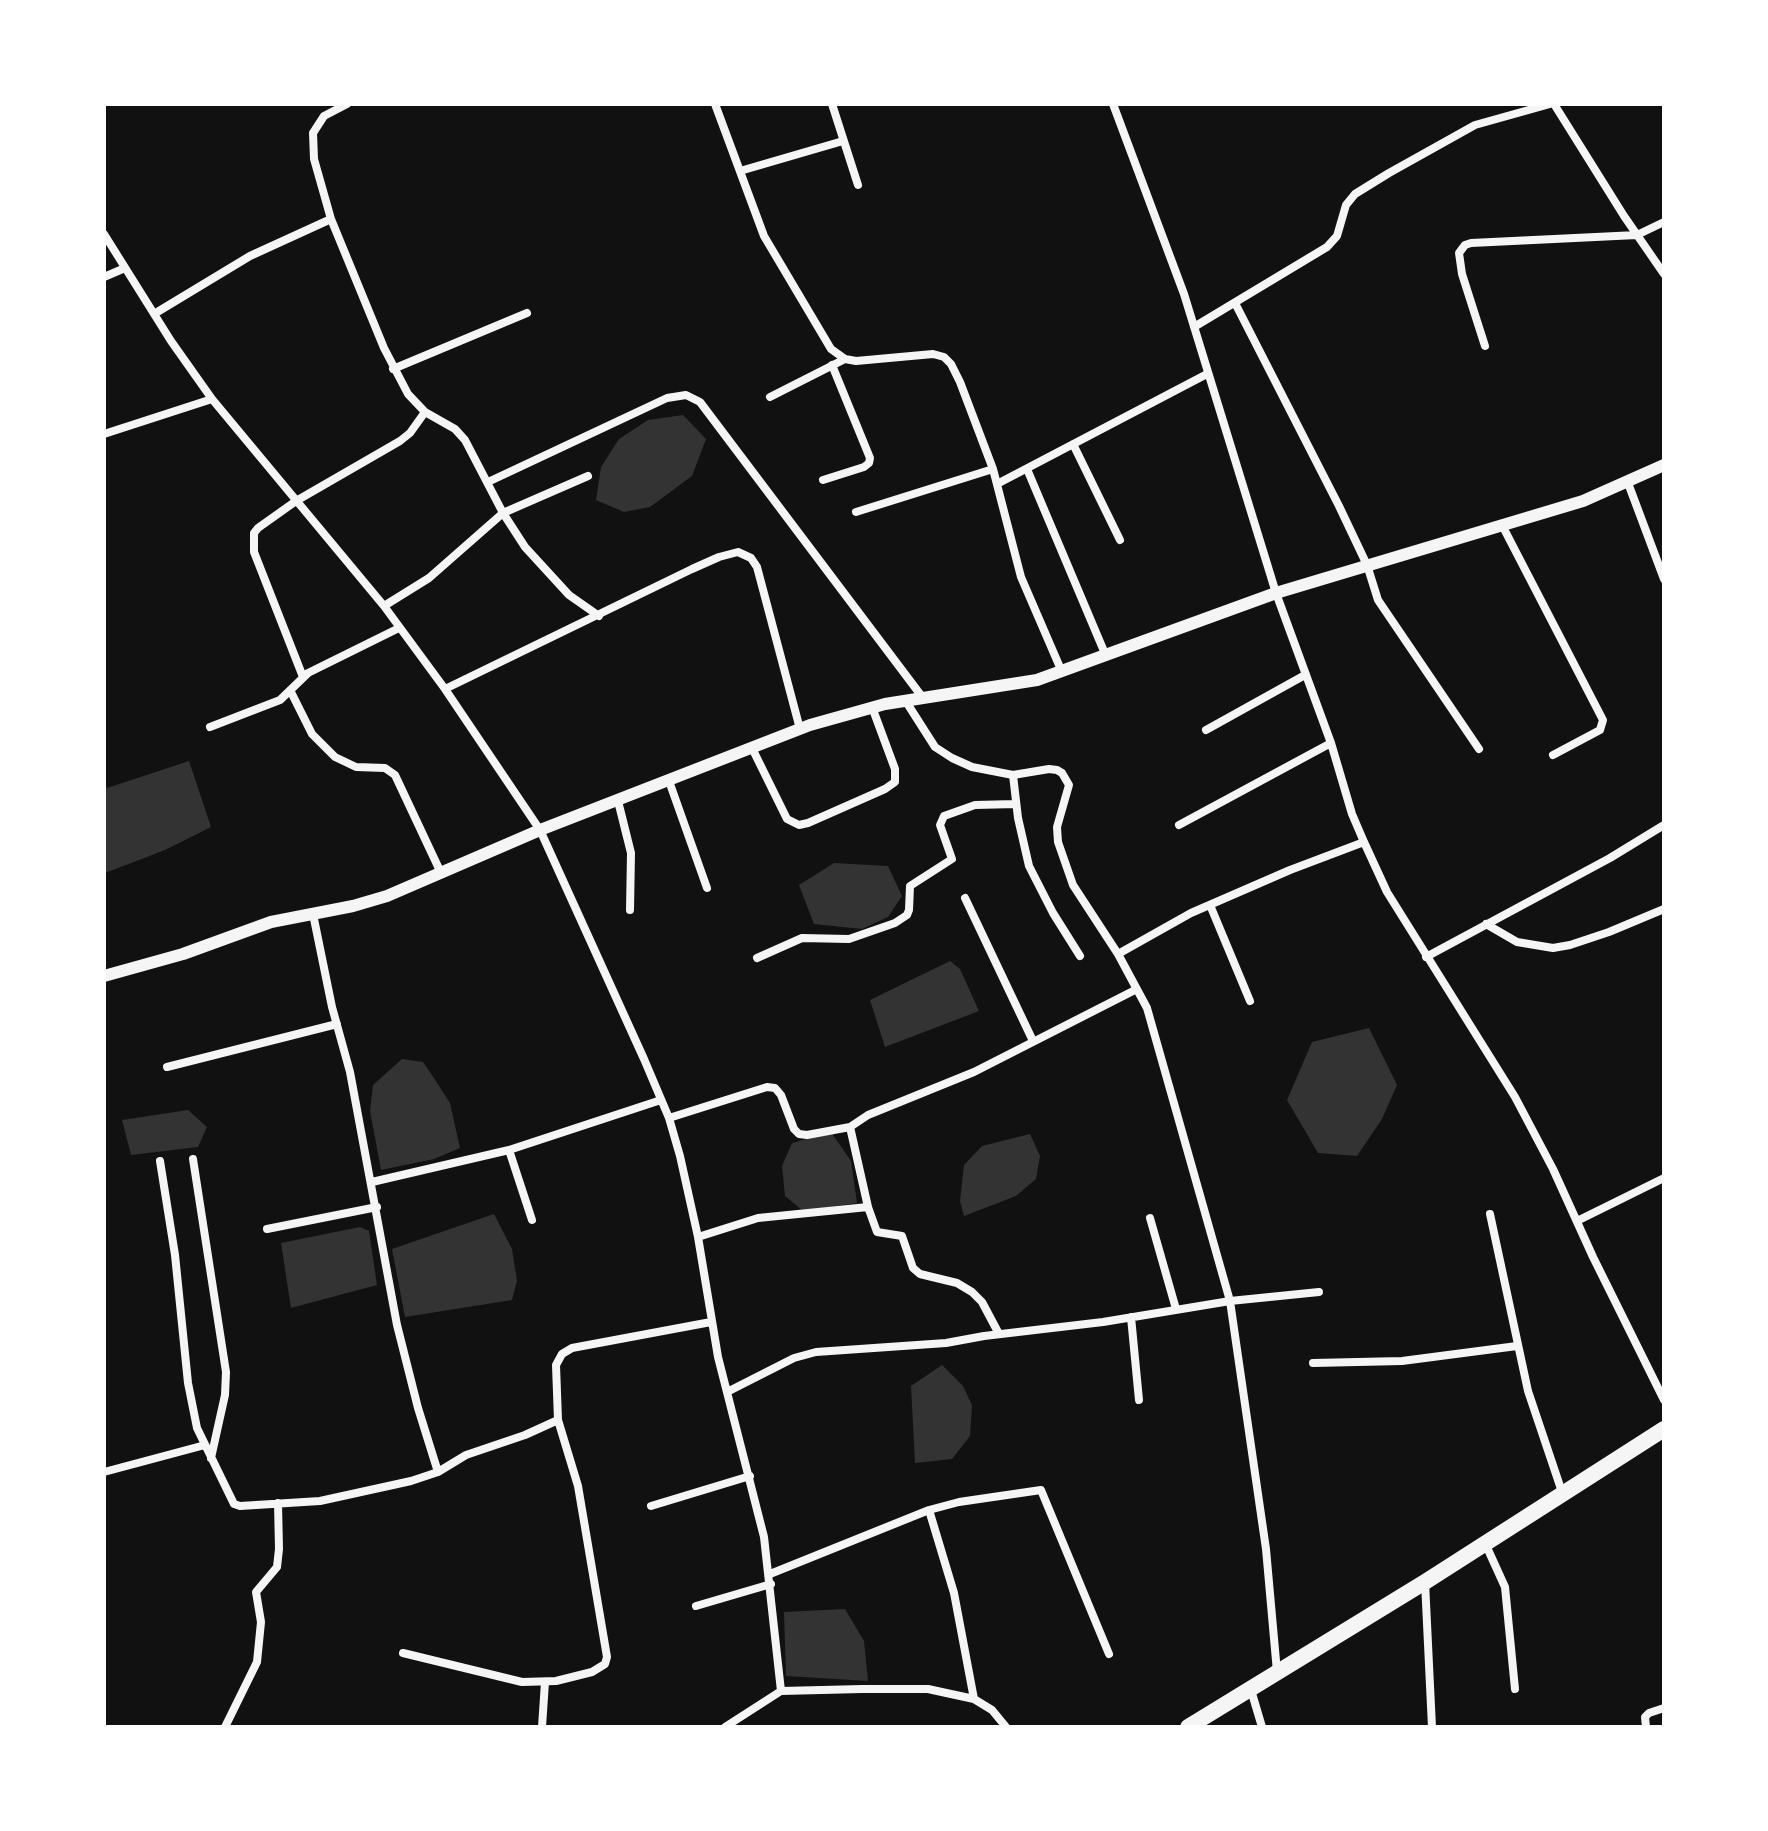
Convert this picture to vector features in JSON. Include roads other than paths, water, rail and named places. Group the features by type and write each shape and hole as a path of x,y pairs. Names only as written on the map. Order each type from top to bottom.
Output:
{"main road":[{"path":"1188,1727 1425,1582 1664,1429"}],"street":[{"path":"347,104 324,116 313,133 314,159 331,219 393,369 408,394 425,412 455,429 465,440 503,513 546,572 569,595 599,616"},
{"path":"715,104 764,236 831,349 845,359 856,361 933,354 944,357 960,382 993,469 1015,558 1062,672"},
{"path":"832,104 858,185"},
{"path":"1113,104 1194,327 1276,593 1331,743 1352,814 1387,892 1515,1097 1664,1400"},
{"path":"1194,327 1327,247 1337,236 1346,205 1355,194 1475,125 1552,104 1664,274"},
{"path":"740,171 843,141"},
{"path":"154,314 250,256 331,219"},
{"path":"1485,346 1462,274 1459,253 1465,245 1637,235 1664,222"},
{"path":"104,234 212,399 384,606 445,689 540,830 669,1118 680,1156 698,1237 711,1322 750,1476 770,1574 781,1691"},
{"path":"104,277 125,268"},
{"path":"1235,303 1367,565 1373,587 1387,615 1479,749"},
{"path":"393,369 527,313"},
{"path":"770,397 845,359"},
{"path":"823,480 864,467 870,458 832,365"},
{"path":"997,484 1207,374"},
{"path":"488,482 667,398 686,395 700,402 923,698"},
{"path":"104,434 212,399"},
{"path":"303,677 252,545 258,528 296,501 400,441 425,412"},
{"path":"1073,444 1120,540"},
{"path":"104,976 183,954 242,930 387,896 540,830 800,729 905,700 1037,680 1276,593 1583,501 1664,465"},
{"path":"856,512 993,469"},
{"path":"1027,469 1106,656"},
{"path":"384,606 429,578 503,513 588,476"},
{"path":"1628,483 1664,579"},
{"path":"1502,525 1603,720 1600,730 1553,755"},
{"path":"445,689 719,557 738,552 745,554 757,567 800,729"},
{"path":"210,727 280,700 303,677 326,663 399,628"},
{"path":"1206,730 1305,675"},
{"path":"291,692 312,734 335,757 356,767 385,768 395,775 441,873"},
{"path":"905,700 935,747 972,767 1013,775 1049,769 1057,770 1066,778 1068,795 1057,827 1058,842 1073,885 1118,954 1147,1008 1230,1301 1266,1549 1277,1673"},
{"path":"752,748 787,819 799,825 808,823 895,782 895,769 872,707"},
{"path":"1179,825 1331,743"},
{"path":"1013,775 1029,866 1080,956"},
{"path":"669,781 707,888"},
{"path":"618,801 631,853 630,910"},
{"path":"757,958 802,938 849,939 895,923 907,915 910,886 952,859 940,825 944,816 975,805 1016,804"},
{"path":"1426,957 1610,858 1664,825"},
{"path":"1118,954 1210,905 1364,842"},
{"path":"965,898 1033,1041"},
{"path":"1210,905 1250,1001"},
{"path":"1486,924 1517,942 1553,948 1609,932 1664,909"},
{"path":"313,914 350,1072 397,1325 421,1421 438,1472"},
{"path":"669,1118 767,1087 775,1088 781,1095 794,1129 799,1134 850,1127 868,1115 974,1072 1137,989"},
{"path":"167,1067 337,1024"},
{"path":"372,1182 509,1150 661,1100"},
{"path":"850,1127 868,1207 877,1232 902,1236 913,1268 920,1274 957,1283 972,1292 982,1302 999,1334"},
{"path":"509,1150 532,1220"},
{"path":"193,1159 226,1372 225,1395 211,1458"},
{"path":"160,1161 175,1255 188,1383 197,1428 234,1504 320,1501 411,1481 438,1472 466,1455 558,1420"},
{"path":"1577,1221 1664,1178"},
{"path":"267,1229 377,1207"},
{"path":"698,1237 758,1218 868,1207"},
{"path":"1490,1214 1517,1346 1539,1430 1562,1492"},
{"path":"1150,1218 1176,1309"},
{"path":"727,1392 794,1358 816,1352 946,1343 1230,1301 1319,1292"},
{"path":"1131,1317 1139,1400"},
{"path":"403,1653 522,1682 545,1682 592,1672 605,1664 607,1657 578,1486 558,1420 556,1365 562,1354 587,1344 711,1322"},
{"path":"1313,1363 1402,1361 1517,1346"},
{"path":"104,1472 205,1445"},
{"path":"651,1506 750,1476"},
{"path":"770,1574 929,1510 959,1502 1041,1490 1109,1654"},
{"path":"225,1727 257,1662 261,1622 256,1592 277,1567 278,1503"},
{"path":"929,1510 954,1593 974,1699"},
{"path":"1485,1542 1505,1587 1515,1689"},
{"path":"1425,1582 1432,1727"},
{"path":"696,1606 771,1584"},
{"path":"542,1727 545,1682"},
{"path":"725,1727 781,1691 928,1689 974,1699 992,1710 1006,1727"},
{"path":"1250,1689 1262,1727"},
{"path":"1646,1727 1645,1717 1664,1708"}]}
